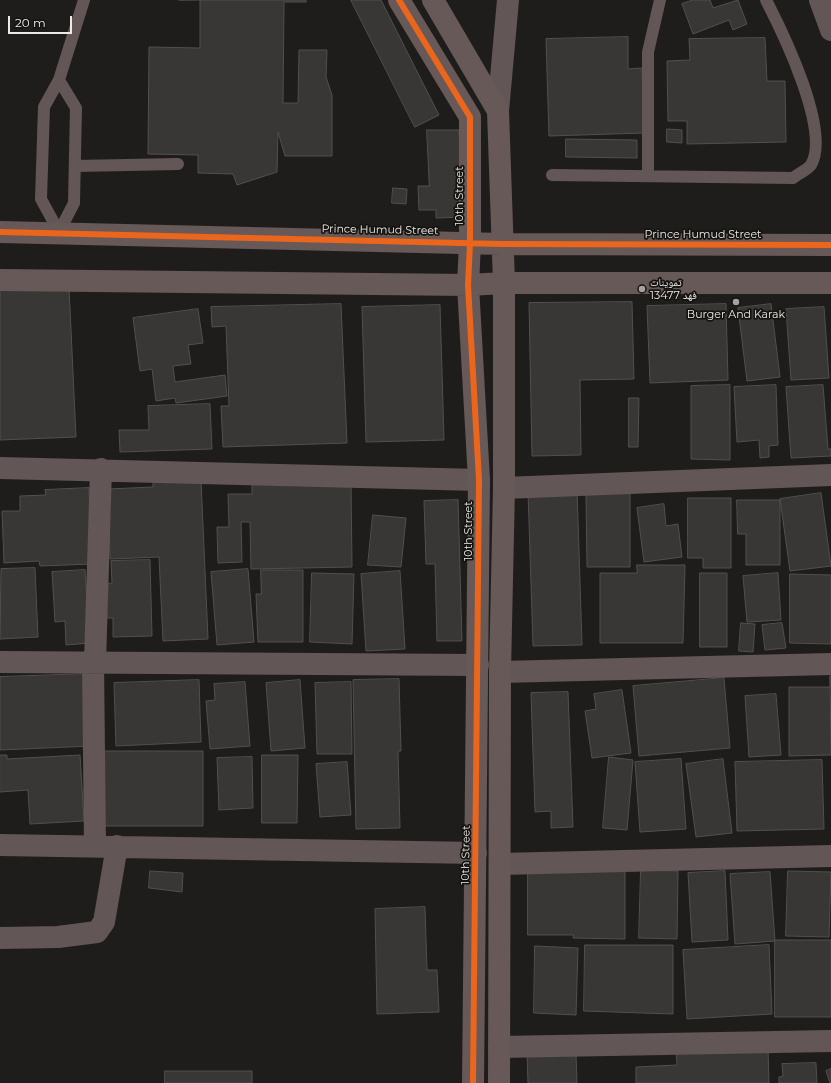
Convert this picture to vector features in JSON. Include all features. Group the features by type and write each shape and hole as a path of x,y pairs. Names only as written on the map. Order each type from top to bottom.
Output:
{"street":[{"name":"10th Street","path":"399,0 470,116 470,243 468,285 479,480 473,1083"},
{"path":"433,0 498,111"},
{"path":"499,1083 500,672 504,488 504,283 498,111 508,0"},
{"path":"820,0 831,30"},
{"name":"Prince Humud Street","path":"0,232 59,232 502,244 831,245"},
{"path":"0,280 468,285 504,283 831,283"},
{"path":"0,468 101,469 479,480"},
{"path":"95,846 94,662 101,469"},
{"path":"504,488 831,475"},
{"path":"0,662 478,665"},
{"path":"500,672 831,664"},
{"path":"0,845 476,853"},
{"path":"0,938 58,937 97,932 104,922 117,846"},
{"path":"500,864 831,856"},
{"path":"499,1047 831,1041"}],"lane":[{"path":"59,232 41,199 44,107 59,80 84,0"},
{"path":"648,176 648,52 660,0"},
{"path":"552,175 793,178 811,165 817,147 816,123 796,57 766,0"},
{"path":"59,80 76,108 74,203 59,232"},
{"path":"75,166 178,164"}],"building":[{"path":"200,0 306,0 306,2 284,2 283,103 298,103 299,50 327,50 326,77 332,95 332,156 285,156 278,132 277,172 237,185 233,174 198,173 198,155 148,154 149,47 200,48"},
{"path":"351,0 381,0 439,115 415,127"},
{"path":"693,0 710,0 713,8 738,0 747,24 733,30 729,20 693,34 682,4"},
{"path":"628,37 628,69 642,68 644,133 549,136 546,39"},
{"path":"765,38 767,81 785,81 786,142 687,144 687,121 668,121 667,61 690,60 689,39"},
{"path":"667,129 682,130 682,143 667,142"},
{"path":"427,130 459,130 462,217 436,218 436,210 419,210 418,186 429,186"},
{"path":"566,139 637,140 637,158 566,157"},
{"path":"393,188 407,189 406,204 392,203"},
{"path":"69,287 76,437 0,440 0,289"},
{"path":"632,302 634,379 580,380 581,455 532,456 529,303"},
{"path":"341,304 347,443 223,447 221,406 229,406 226,326 212,327 211,307"},
{"path":"726,304 728,380 650,383 647,306"},
{"path":"771,304 780,377 747,381 738,308"},
{"path":"440,305 444,440 366,442 362,307"},
{"path":"824,307 829,378 791,380 786,309"},
{"path":"198,309 203,343 188,345 191,364 173,366 175,382 225,375 227,396 176,403 175,398 156,401 152,369 140,371 133,318"},
{"path":"730,385 730,460 691,459 691,386"},
{"path":"776,385 778,445 769,446 769,457 760,458 759,440 737,442 734,387"},
{"path":"823,385 828,449 831,449 831,456 791,458 786,387"},
{"path":"629,398 639,398 638,447 629,447"},
{"path":"210,404 212,449 120,452 119,430 149,430 148,406"},
{"path":"201,480 208,639 163,641 159,557 110,559 108,489 153,487 153,482"},
{"path":"351,482 352,567 251,569 250,522 241,522 242,562 218,563 217,527 229,527 228,494 252,494 252,485"},
{"path":"89,488 92,564 40,566 39,561 4,563 2,511 20,511 20,496 46,495 45,490"},
{"path":"577,489 582,645 533,646 528,491"},
{"path":"630,493 630,567 587,567 586,494"},
{"path":"821,493 831,566 790,571 780,499"},
{"path":"688,498 731,498 731,568 703,568 703,558 688,558"},
{"path":"458,500 462,641 437,641 435,564 426,564 424,501"},
{"path":"737,500 780,500 780,565 746,565 746,534 738,534"},
{"path":"664,504 666,526 678,524 682,557 644,562 637,508"},
{"path":"373,515 406,518 401,567 368,565"},
{"path":"150,560 152,636 113,637 113,618 105,618 105,584 112,583 111,561"},
{"path":"637,565 685,565 683,643 600,643 600,573 637,573"},
{"path":"35,568 38,637 0,639 1,569"},
{"path":"248,569 254,642 217,645 211,572"},
{"path":"85,570 90,643 66,645 65,621 55,622 52,572"},
{"path":"261,570 303,570 303,642 258,642 256,594 261,594"},
{"path":"400,571 405,649 366,651 361,574"},
{"path":"312,573 354,574 352,644 310,642"},
{"path":"700,573 727,573 727,647 700,647"},
{"path":"778,573 781,620 747,622 743,576"},
{"path":"790,574 831,575 831,644 790,643"},
{"path":"741,623 755,624 753,652 739,651"},
{"path":"782,623 786,648 765,650 762,625"},
{"path":"88,674 91,746 0,750 0,677"},
{"path":"830,676 831,755 789,756 789,687 830,687"},
{"path":"724,678 730,748 639,756 633,686"},
{"path":"399,679 401,751 398,751 400,828 356,829 353,680"},
{"path":"199,680 201,742 116,746 114,683"},
{"path":"300,680 305,748 271,751 266,683"},
{"path":"245,682 250,746 210,749 206,701 215,700 214,684"},
{"path":"351,682 352,754 317,754 315,683"},
{"path":"622,690 631,753 592,758 585,711 596,709 594,694"},
{"path":"568,692 573,827 551,828 551,811 535,812 531,693"},
{"path":"776,694 781,755 749,757 745,696"},
{"path":"105,751 203,751 203,826 105,826"},
{"path":"0,755 7,755 7,759 80,755 84,821 30,824 28,790 0,792"},
{"path":"262,755 298,755 297,823 262,823"},
{"path":"252,757 253,808 219,810 217,758"},
{"path":"609,757 633,760 627,830 603,828"},
{"path":"681,759 686,829 640,832 635,762"},
{"path":"723,759 732,833 696,837 686,764"},
{"path":"822,760 824,829 737,831 735,762"},
{"path":"347,762 351,815 320,817 316,764"},
{"path":"528,862 625,863 625,939 573,938 574,935 528,935"},
{"path":"641,870 678,871 677,939 639,938"},
{"path":"150,871 183,873 182,892 149,888"},
{"path":"725,871 728,940 692,942 688,873"},
{"path":"788,871 831,872 829,937 786,936"},
{"path":"770,872 775,941 735,944 730,874"},
{"path":"425,907 427,970 437,970 439,1012 377,1014 375,909"},
{"path":"775,940 831,940 831,1017 775,1017"},
{"path":"585,945 673,945 673,1014 584,1011"},
{"path":"769,945 772,1014 687,1019 683,950"},
{"path":"535,946 578,948 576,1015 534,1013"},
{"path":"768,1047 769,1083 636,1083 636,1067 677,1065 676,1048"},
{"path":"576,1053 577,1083 528,1083 527,1054"},
{"path":"816,1063 817,1083 779,1083 779,1077 783,1076 782,1064"},
{"path":"831,1069 831,1083 830,1083 826,1071"},
{"path":"165,1071 252,1071 252,1083 165,1083"}],"cycle path":[{"path":"399,0 470,117 470,243 468,285 479,480 473,1083"},
{"path":"0,232 502,244 831,245"}],"place":[{"name":"تموينات فهد 13477","path":"642,289"},
{"name":"Burger And Karak","path":"736,302"}]}
